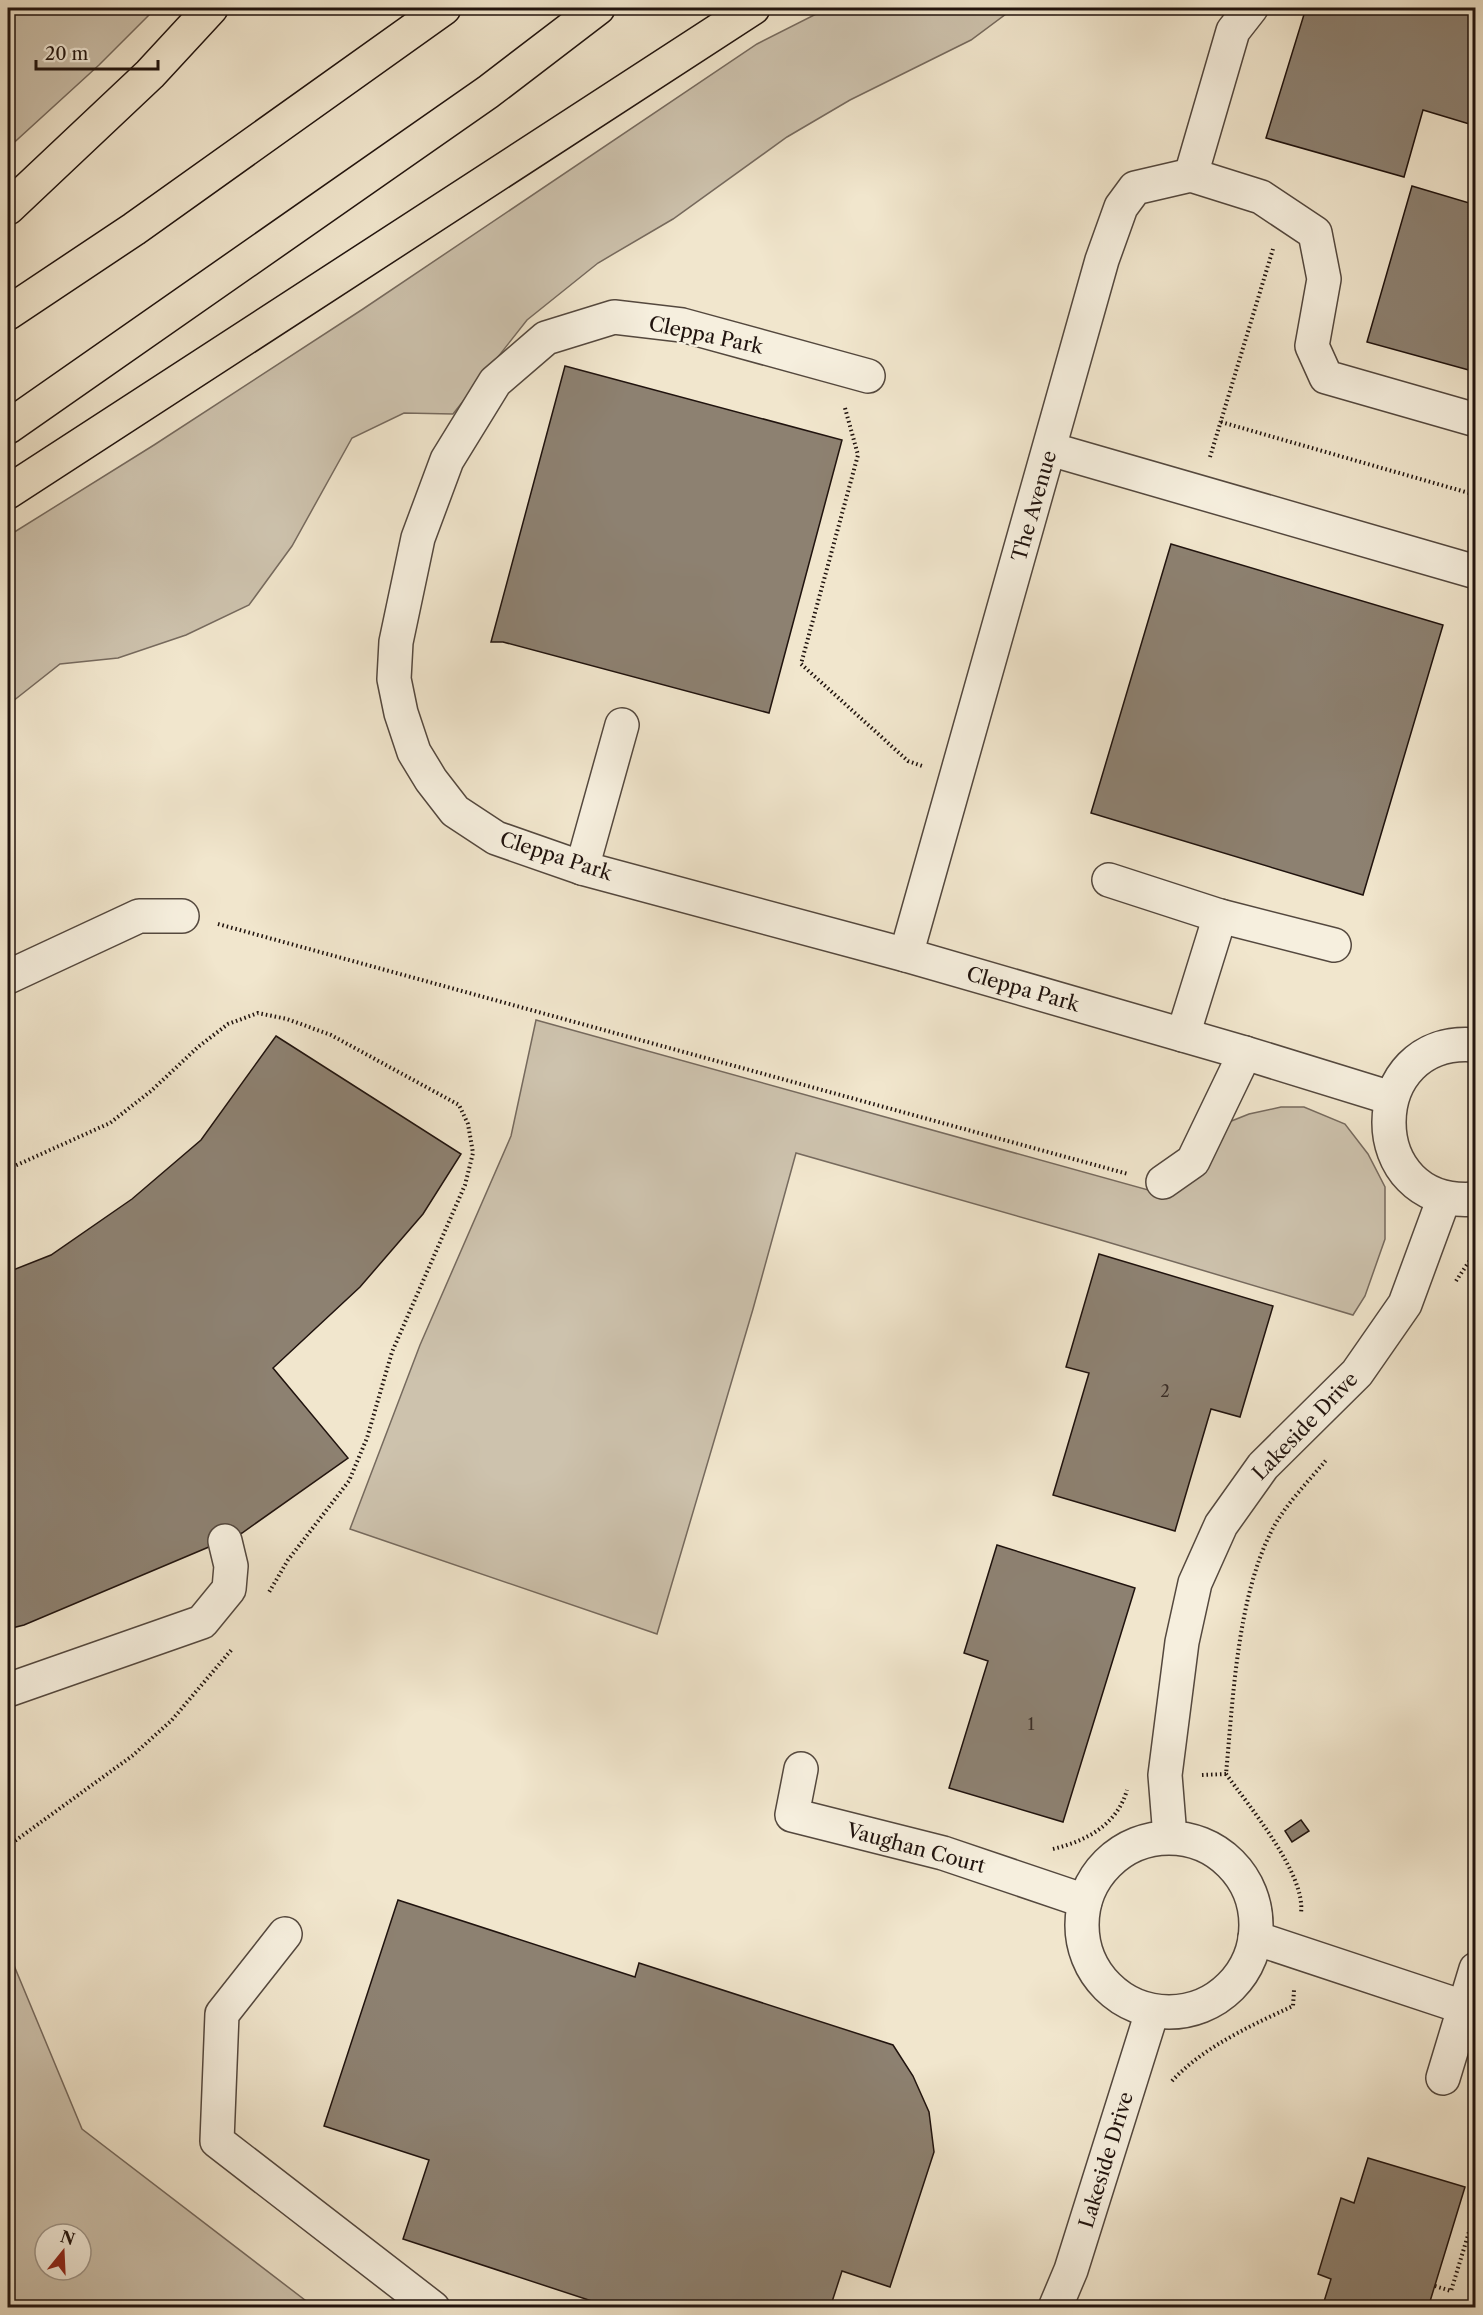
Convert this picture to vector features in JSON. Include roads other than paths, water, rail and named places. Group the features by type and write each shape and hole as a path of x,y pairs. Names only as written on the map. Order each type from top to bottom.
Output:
{"highway":[{"path":"8,208 150,74 211,8"},
{"path":"8,313 134,229 444,8"},
{"path":"8,427 479,99 598,8"},
{"path":"8,492 753,8"}],"street":[{"path":"1251,8 1233,32 1191,175 1272,204 1315,233 1324,279 1312,346 1326,377 1476,420"},
{"name":"The Avenue","path":"906,955 1102,260 1121,207 1135,188 1191,175"},
{"name":"Cleppa Park","path":"868,376 682,325 614,317 546,338 495,382 447,460 418,538 396,642 394,680 401,713 414,752 431,780 455,811 496,838 582,867 906,955 1245,1053 1391,1098"},
{"path":"1050,449 1476,572"},
{"path":"582,867 622,725"},
{"path":"1108,880 1220,916 1334,945"},
{"path":"8,977 139,916 182,916"},
{"path":"1183,1035 1220,916"},
{"path":"1460,1199 1420,1186 1403,1170 1389,1141 1387,1114 1391,1098 1404,1074 1424,1055 1438,1049 1465,1044 1476,1045"},
{"path":"1163,1182 1193,1161 1245,1053"},
{"name":"Lakeside Drive","path":"1170,1837 1165,1775 1182,1642 1196,1583 1221,1525 1263,1466 1358,1373 1405,1304 1460,1199"},
{"path":"8,1690 201,1622 229,1589 231,1566 225,1541"},
{"name":"Vaughan Court","path":"801,1769 792,1815 943,1852 1085,1901"},
{"path":"1170,1837 1193,1840 1220,1854 1244,1879 1257,1920 1253,1954 1238,1980 1220,1997 1192,2010 1152,2012 1119,1997 1097,1976 1086,1954 1082,1909 1085,1901 1089,1888 1103,1867 1127,1848 1144,1840 1170,1837"},
{"path":"285,1934 222,2014 218,2141 433,2307"},
{"path":"1255,1938 1466,2008"},
{"path":"1443,2078 1476,1969"},
{"name":"Lakeside Drive","path":"1055,2307 1071,2270 1152,2012"}]}
